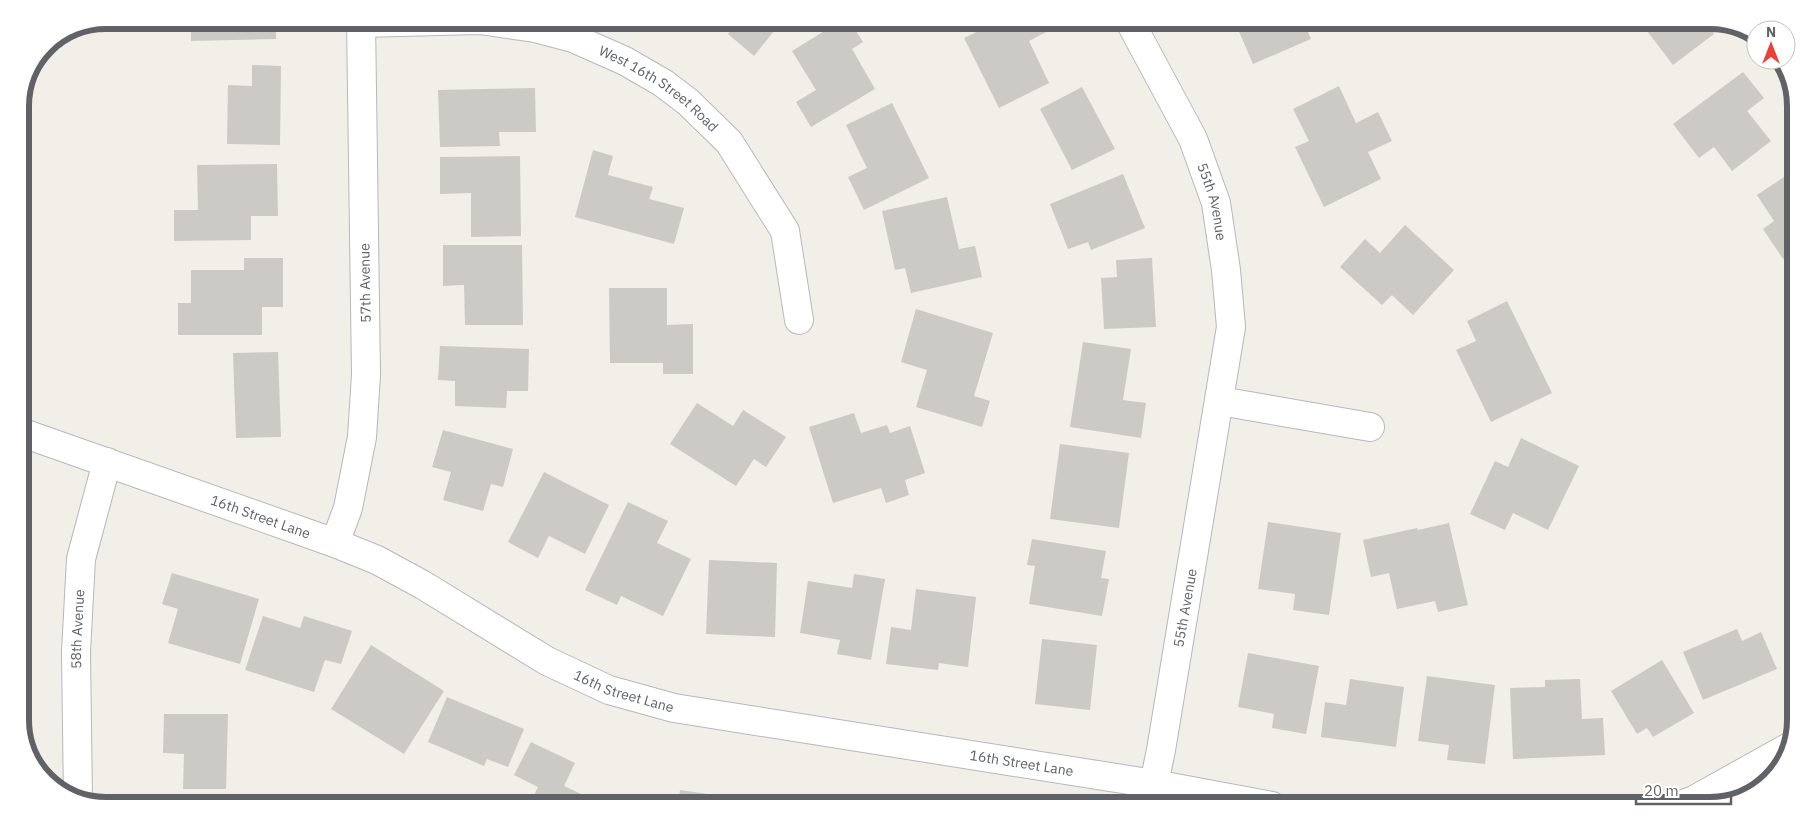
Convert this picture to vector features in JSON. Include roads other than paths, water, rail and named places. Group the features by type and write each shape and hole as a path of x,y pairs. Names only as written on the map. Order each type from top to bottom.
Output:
{"street":[{"name":"57th Avenue","path":"335,543 348,508 362,437 366,375 361,29"},
{"name":"West 16th Street Road","path":"539,29 573,38 616,57 663,83 688,102 729,142 785,231 799,320"},
{"name":"55th Avenue","path":"1134,29 1193,139 1216,203 1226,270 1231,327 1154,784"},
{"path":"1220,401 1370,427"},
{"name":"16th Street Lane","path":"29,435 335,543 377,560 423,585 547,661 609,690 674,708 1154,784 1224,797"},
{"name":"58th Avenue","path":"78,792 76,652 81,559 107,462"},
{"path":"1699,797 1780,752"}]}
